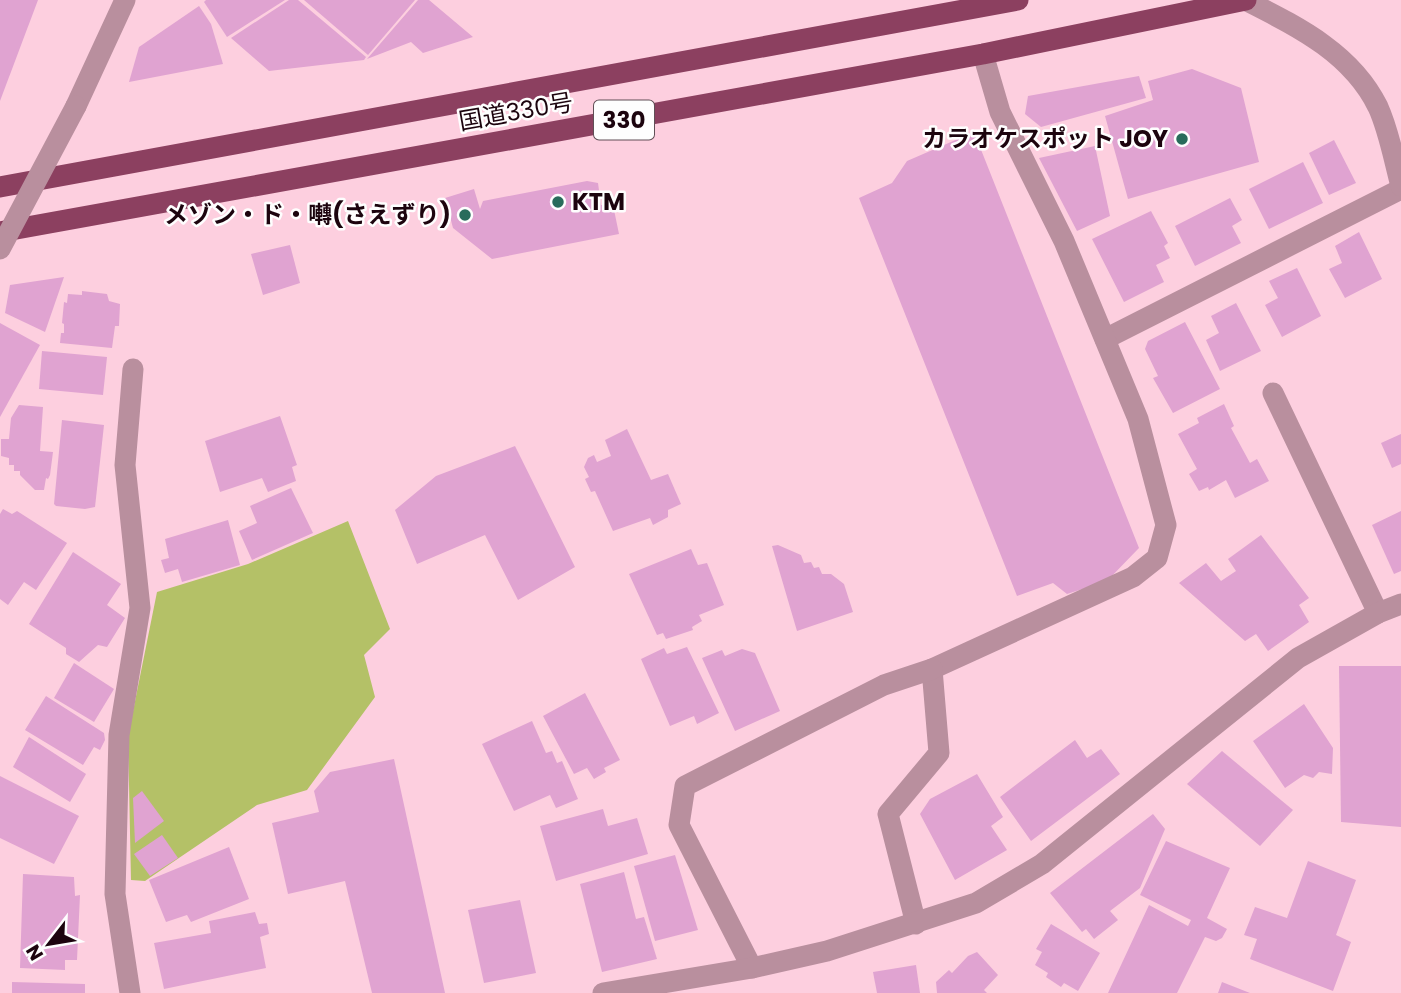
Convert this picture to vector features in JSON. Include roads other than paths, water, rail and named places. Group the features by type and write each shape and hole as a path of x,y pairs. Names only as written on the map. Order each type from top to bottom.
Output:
{"highway":[{"name":"国道330号","path":"0,187 1018,0"},
{"name":"国道330号","path":"0,232 982,54 1245,0"}],"street":[{"path":"0,249 76,106 125,0"},
{"path":"1105,339 1401,187 1377,107 1357,76 1303,29 1245,0"},
{"path":"752,968 679,825 685,786 884,685 932,669 1133,577 1157,558 1166,525 1138,419 1064,241 1000,113 982,54"},
{"path":"130,993 116,894 119,735 140,608 125,465 133,369"},
{"path":"1273,393 1378,613"},
{"path":"603,993 752,968 827,951 976,903 1042,864 1298,658 1378,613 1401,604"},
{"path":"916,924 888,814 939,753 932,669"}],"place":[{"name":"カラオケスポット JOY","path":"1182,139"},
{"name":"KTM","path":"558,202"},
{"name":"メゾン・ド・囀(さえずり)","path":"465,215"}]}
